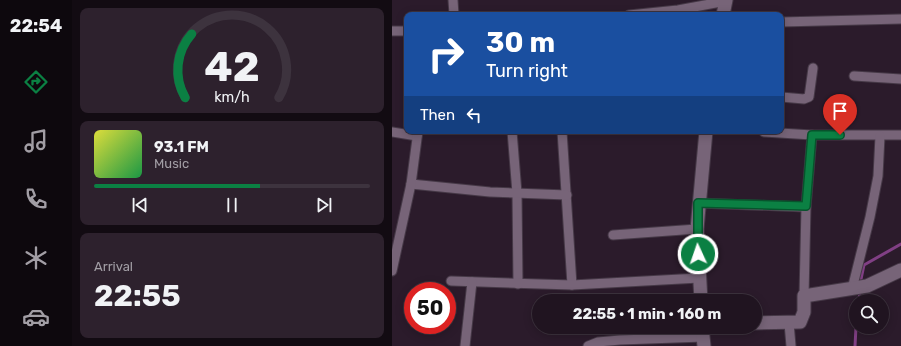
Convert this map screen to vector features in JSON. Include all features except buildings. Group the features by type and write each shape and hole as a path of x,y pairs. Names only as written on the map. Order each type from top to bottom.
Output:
{"main road":[{"path":"724,12 726,0"},
{"path":"701,294 697,229 698,203 706,134"},
{"path":"762,323 800,322 803,318 804,296 859,288 901,270"}],"street":[{"path":"453,0 454,12"},
{"path":"658,12 678,10 726,0"},
{"path":"784,22 901,19"},
{"path":"392,30 404,31"},
{"path":"784,97 804,99 809,97 813,68"},
{"path":"854,76 901,79"},
{"path":"392,132 404,132"},
{"path":"784,133 880,136 901,134"},
{"path":"392,271 394,244 411,184 417,134"},
{"path":"512,134 517,193 518,284"},
{"path":"562,134 572,285"},
{"path":"804,296 806,206 812,135"},
{"path":"859,288 878,176 880,136"},
{"path":"411,184 517,193 567,195"},
{"path":"698,203 806,206"},
{"path":"613,235 697,229"},
{"path":"451,281 572,285 700,278"},
{"path":"465,346 472,282"},
{"path":"789,323 791,346"},
{"path":"588,346 598,342 620,340 703,337"}],"waterway":[{"path":"860,284 864,265 901,244"},
{"path":"855,346 856,334"}],"route":[{"path":"698,254 698,203 806,206 812,135 840,135"}]}
